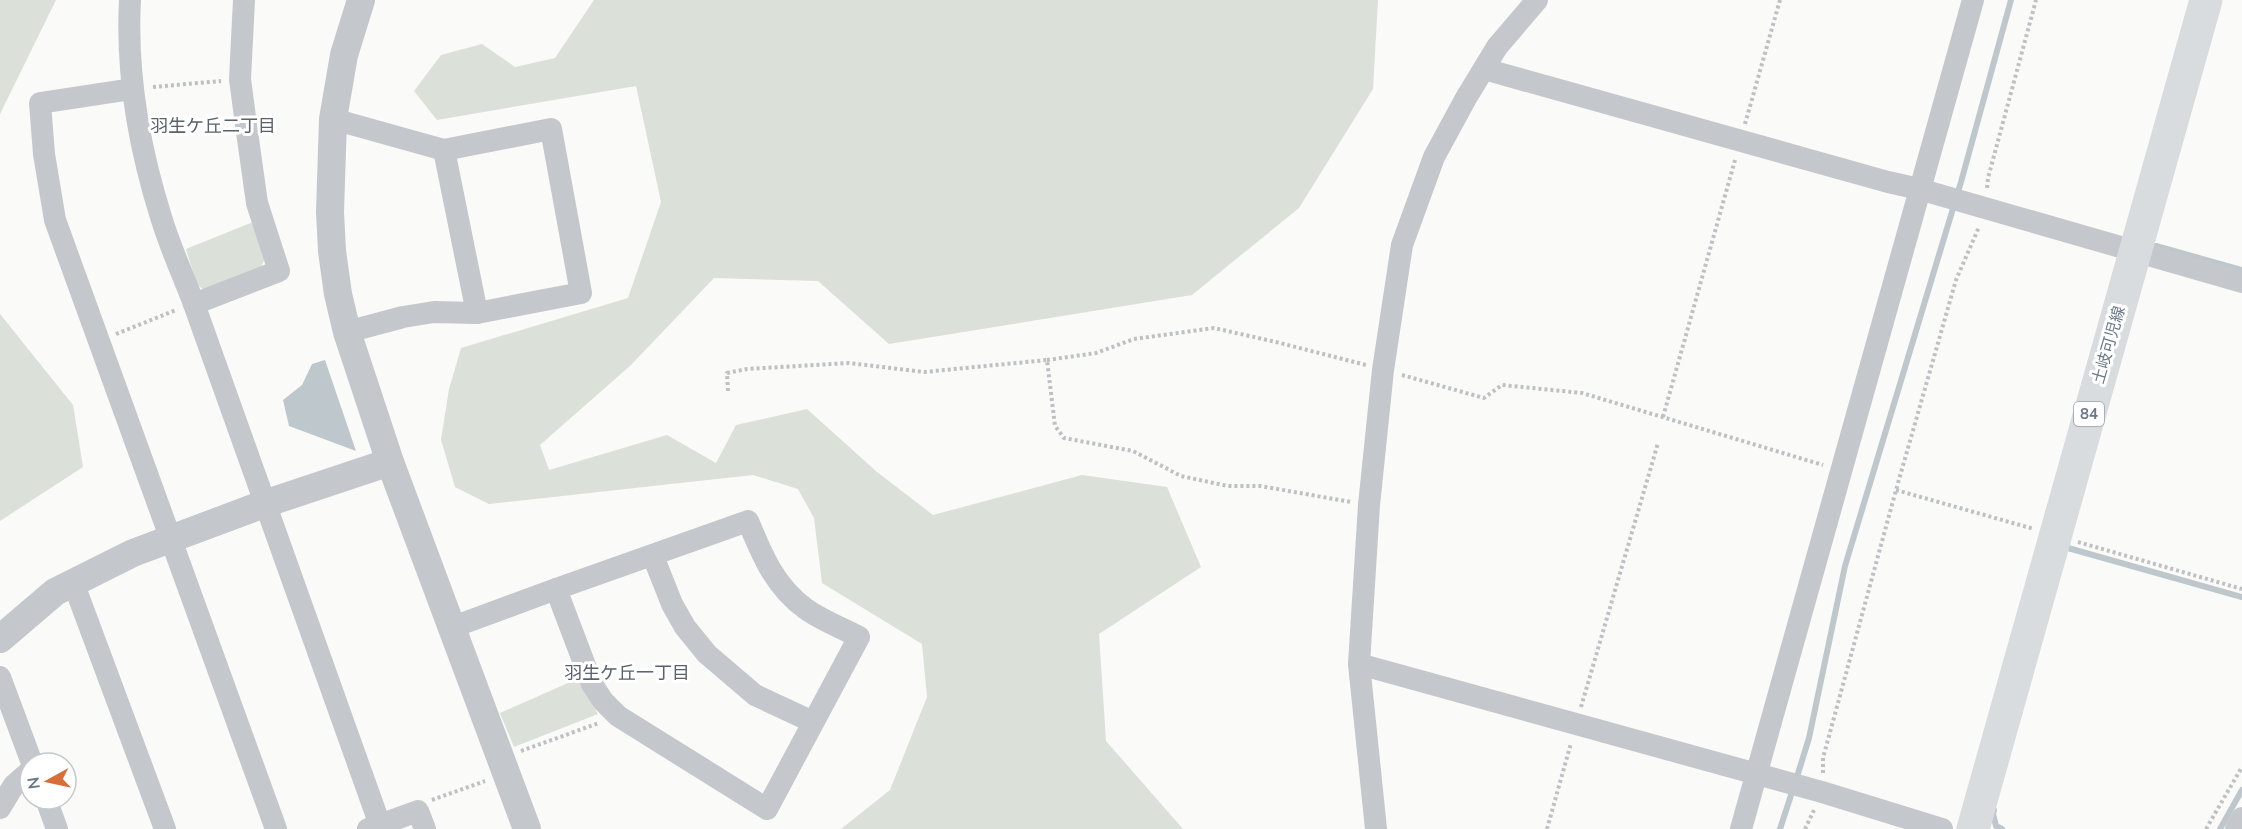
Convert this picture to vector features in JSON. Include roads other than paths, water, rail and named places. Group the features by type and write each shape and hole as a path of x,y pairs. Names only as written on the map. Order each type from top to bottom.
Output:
{"main road":[{"name":"土岐可児線","path":"1973,829 2206,0"}],"street":[{"path":"130,0 132,90 146,162 162,219 194,303 374,827 421,820"},
{"path":"194,303 279,272 257,203 240,80 244,0"},
{"path":"361,0 344,55 333,119 330,172 332,251 338,294 347,332 390,462 527,829"},
{"path":"1376,829 1359,664 1369,505 1383,370 1402,245 1434,157 1497,47 1537,0"},
{"path":"1741,829 1973,0"},
{"path":"1484,69 1919,189 2242,282"},
{"path":"132,90 40,103 44,154 55,220 276,829"},
{"path":"333,119 444,150 551,129 581,293 477,313 434,312 403,317 347,332"},
{"path":"444,150 477,313"},
{"path":"0,639 55,592 133,553 264,504 390,462"},
{"path":"453,627 556,589 748,521 765,561 788,593 806,609 859,637 767,809 618,716 603,701 592,684 556,589"},
{"path":"653,556 672,604 685,627 706,654 755,695 813,722"},
{"path":"73,582 165,829"},
{"path":"1359,664 1814,790 1942,829"},
{"path":"0,677 28,751"},
{"path":"0,808 18,782"},
{"path":"50,811 57,829"},
{"path":"2236,829 2242,818"}],"waterway":[{"path":"1796,780 1809,738 1845,566 1961,182 2011,0"},
{"path":"2156,246 2242,270"},
{"path":"2068,548 2242,597"},
{"path":"1780,829 1793,789"},
{"path":"2220,829 2242,790"},
{"path":"1994,810 1996,826 2002,829"}],"district":[{"name":"羽生ケ丘二丁目","path":"213,126"},
{"name":"羽生ケ丘一丁目","path":"627,673"}]}
